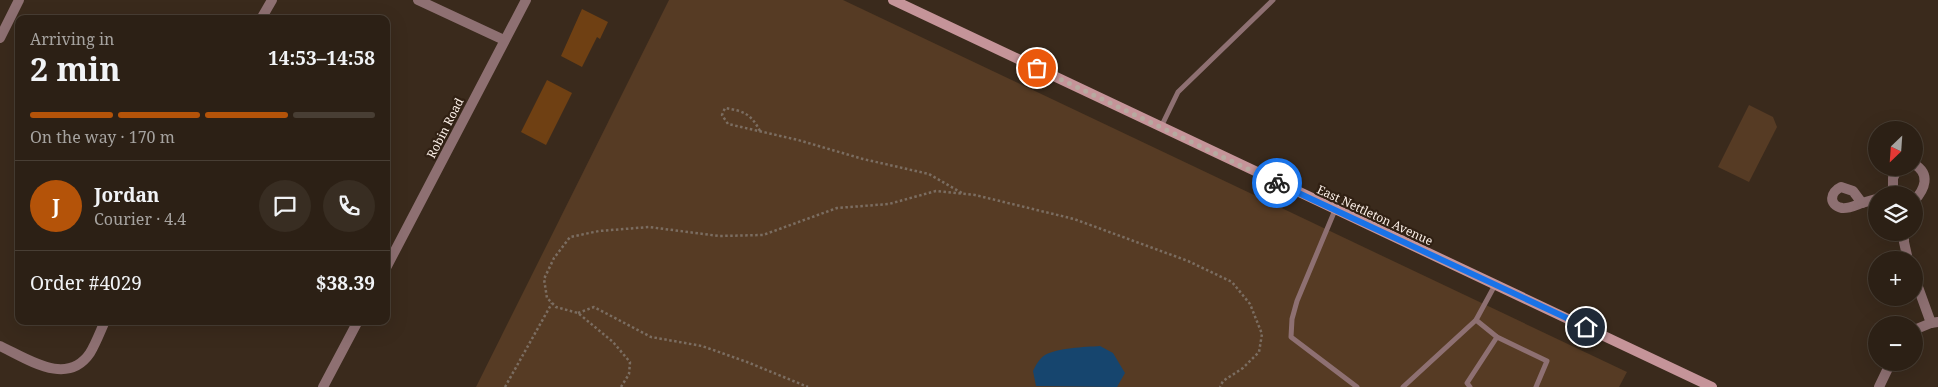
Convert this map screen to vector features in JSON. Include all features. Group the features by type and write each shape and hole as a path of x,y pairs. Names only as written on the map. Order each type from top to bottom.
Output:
{"main road":[{"name":"East Nettleton Avenue","path":"893,0 1712,387"}],"street":[{"path":"0,38 19,0"},
{"path":"263,15 272,0"},
{"path":"418,0 504,40"},
{"name":"Robin Road","path":"390,260 526,0"},
{"path":"1923,172 1925,181 1923,187"},
{"path":"1862,203 1868,201"},
{"path":"1923,297 1934,322"},
{"path":"0,346 47,370 55,372 70,370 79,366 89,354 104,325"},
{"path":"323,387 356,325"},
{"path":"1879,387 1887,371"}],"lane":[{"path":"1162,127 1178,92 1273,0"},
{"path":"1335,210 1298,301 1292,319 1291,337 1357,387"},
{"path":"1403,387 1476,320 1496,285"},
{"path":"1476,320 1497,337 1547,361 1536,387"},
{"path":"1470,387 1467,383 1497,337"}],"path":[{"path":"760,131 754,119 738,110 725,108 722,116 728,124 929,174 964,194"},
{"path":"621,387 629,374 630,362 613,342 578,313 556,307 547,298 544,279 554,258 570,237 599,231 650,227 719,236 763,234 837,208 889,204 936,191 975,195 1074,219 1188,261 1232,282 1250,304 1262,334 1259,352 1243,368 1223,381 1220,387"},
{"path":"505,387 552,303"},
{"path":"578,313 594,307 651,337 702,346 808,387"}],"shaded area":[{"path":"669,0 843,0 1627,372 1619,387 476,387"},
{"path":"1749,105 1773,117 1777,127 1749,182 1718,167"}],"water":[{"path":"1100,346 1113,353 1125,373 1117,387 1036,386 1033,371 1039,360 1045,355 1064,349"}],"building":[{"path":"582,9 608,22 600,39 597,37 582,67 561,56"},
{"path":"547,80 572,93 546,145 521,132"}],"way so far":[{"path":"1037,68 1277,183"}],"route":[{"path":"1277,183 1586,327"}]}
